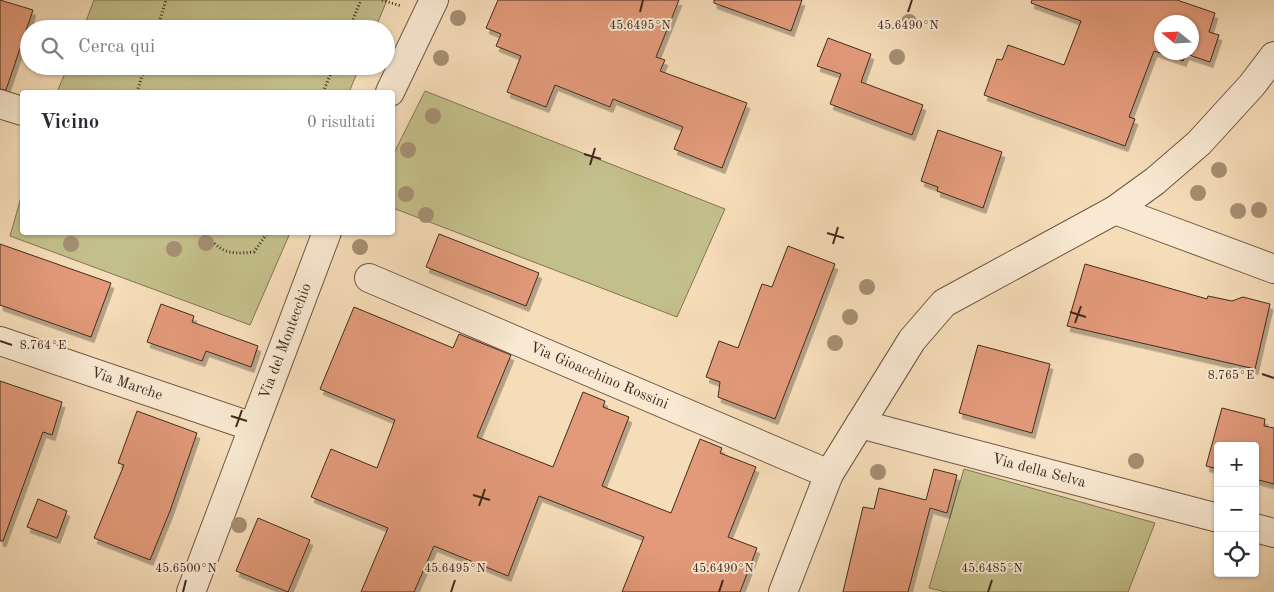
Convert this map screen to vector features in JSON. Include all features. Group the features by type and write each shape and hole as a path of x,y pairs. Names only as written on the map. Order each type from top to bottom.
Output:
{"street":[{"path":"391,90 434,0"},
{"path":"783,592 829,474 912,340 944,303 1115,210 1155,181 1199,143 1252,85 1274,56"},
{"path":"0,104 20,110"},
{"path":"1115,210 1274,269"},
{"name":"Via del Montecchio","path":"190,592 326,235"},
{"name":"Via Gioacchino Rossini","path":"369,278 829,474"},
{"name":"Via Marche","path":"0,341 253,427"},
{"name":"Via della Selva","path":"860,424 1214,517"},
{"path":"1259,529 1274,533"}],"path":[{"path":"160,20 166,0"},
{"path":"353,20 361,0"},
{"path":"138,90 142,75"},
{"path":"324,90 330,75"},
{"path":"205,235 225,252 237,254 254,252 266,235"}],"shaded area":[{"path":"94,0 387,0 379,20 86,20"},
{"path":"64,75 356,75 350,90 58,90"},
{"path":"425,91 725,209 677,317 395,209 395,151"},
{"path":"20,201 20,235 289,235 250,325 10,236"},
{"path":"964,469 1155,523 1128,592 946,592 929,588"}],"building":[{"path":"0,0 33,10 30,20 20,20 20,49 6,90 0,89"},
{"path":"498,0 679,0 656,57 665,60 660,71 747,103 722,168 674,149 683,127 613,99 610,107 555,85 546,107 507,92 521,56 496,46 501,34 486,28"},
{"path":"714,0 802,0 791,31 714,3"},
{"path":"1032,0 1177,0 1215,13 1209,32 1219,35 1210,62 1199,58 1199,15 1154,15 1154,51 1129,117 1135,119 1125,146 984,95 997,59 1002,60 1008,45 1064,65 1081,21 1031,3"},
{"path":"828,38 871,54 861,82 923,105 912,135 830,104 841,74 817,66"},
{"path":"938,130 1002,152 983,208 937,191 938,187 921,181"},
{"path":"439,234 539,273 526,306 426,267"},
{"path":"0,244 111,283 91,337 0,305"},
{"path":"788,246 835,264 775,419 718,397 720,382 706,377 719,341 738,348 762,284 772,287"},
{"path":"1085,264 1207,299 1208,296 1232,301 1243,297 1270,304 1255,369 1067,326"},
{"path":"161,304 194,316 192,322 258,346 251,367 206,351 202,361 147,342"},
{"path":"354,307 453,348 459,334 511,355 477,437 553,467 583,392 605,401 603,407 629,417 602,486 671,513 700,439 722,448 720,453 756,467 728,537 757,548 740,592 622,592 644,537 539,496 508,576 434,546 414,592 361,592 388,528 311,497 331,449 377,468 395,420 320,389"},
{"path":"978,345 1050,364 1032,433 959,413"},
{"path":"0,381 62,402 52,435 43,432 3,541 0,541"},
{"path":"1222,408 1265,419 1264,426 1274,428 1274,484 1259,480 1259,442 1214,442 1214,468 1206,466"},
{"path":"137,411 197,433 170,511 150,560 94,538 124,465 118,463"},
{"path":"934,469 957,475 947,513 930,508 908,592 843,592 863,507 874,509 879,488 926,500"},
{"path":"38,499 67,511 57,538 27,527"},
{"path":"258,518 310,540 288,592 236,571"}]}
